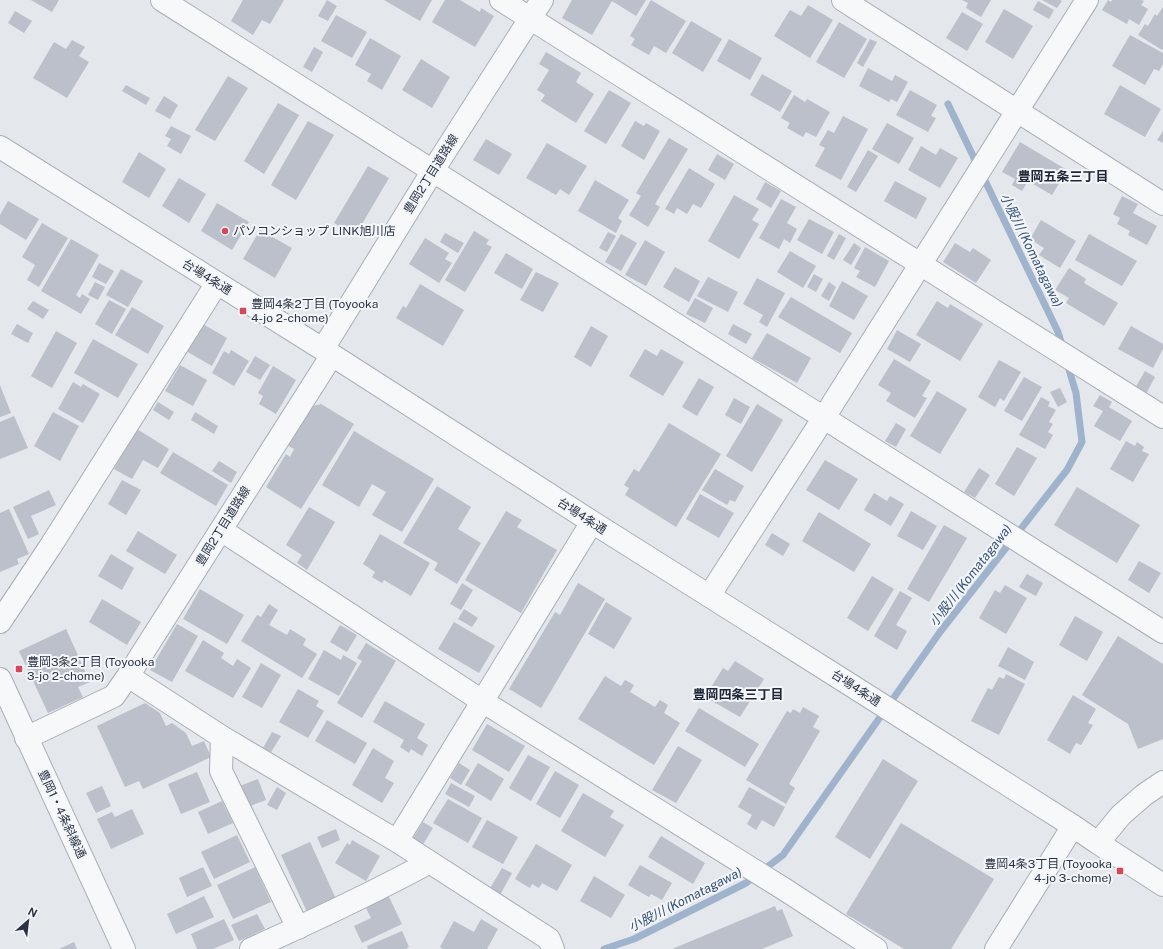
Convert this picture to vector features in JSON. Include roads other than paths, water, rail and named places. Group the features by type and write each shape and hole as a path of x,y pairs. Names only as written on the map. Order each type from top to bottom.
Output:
{"street":[{"path":"162,0 1000,531 1163,632"},
{"path":"501,0 1163,417"},
{"name":"豊岡2丁目道路線","path":"26,738 114,696 128,676 221,530 432,172 542,0"},
{"path":"843,0 1016,112 1163,204"},
{"path":"709,596 823,419 1087,0"},
{"name":"台場4条通","path":"0,147 327,352 592,522 1074,826 1163,885"},
{"path":"0,622 50,547 217,283"},
{"path":"396,842 592,522"},
{"path":"221,530 482,701 784,889 876,949"},
{"path":"128,676 222,737 430,862 549,939 553,949"},
{"name":"豊岡1・4条斜線通","path":"0,679 124,949"},
{"path":"222,737 221,771 298,928"},
{"path":"1098,843 1121,815 1144,795 1163,782"},
{"path":"996,949 1074,826"},
{"path":"251,949 395,881 430,862"}],"waterway":[{"name":"小股川 (Komatagawa)","path":"948,104 1058,332 1063,348"},
{"name":"小股川 (Komatagawa)","path":"604,949 634,939 746,883 783,855 940,632 1067,470 1082,442 1076,393 1067,363"}],"place":[{"name":"パソコンショップ LINK旭川店","path":"225,231"},
{"name":"豊岡4条2丁目 (Toyooka 4-jo 2-chome)","path":"243,311"},
{"name":"豊岡3条2丁目 (Toyooka 3-jo 2-chome)","path":"19,669"},
{"name":"豊岡4条3丁目 (Toyooka 4-jo 3-chome)","path":"1120,871"}],"district":[{"name":"豊岡五条三丁目","path":"1063,176"},
{"name":"豊岡四条三丁目","path":"738,694"}]}
